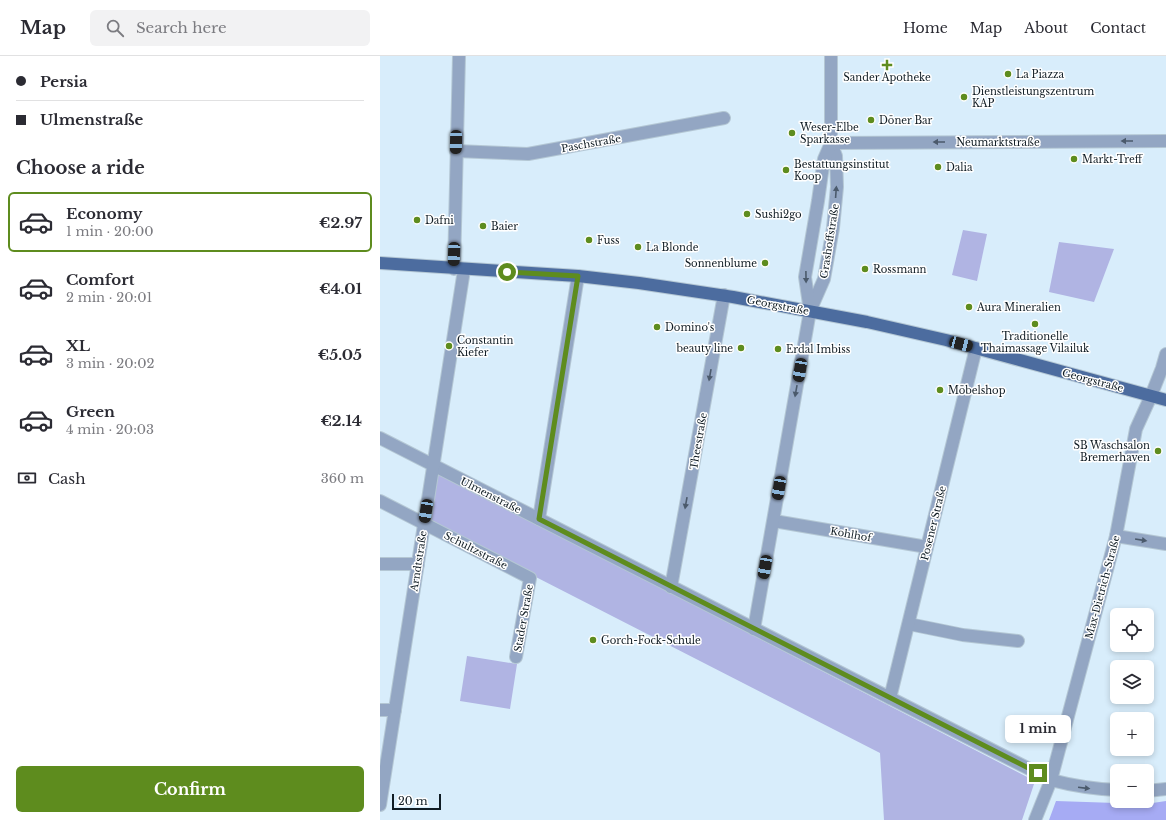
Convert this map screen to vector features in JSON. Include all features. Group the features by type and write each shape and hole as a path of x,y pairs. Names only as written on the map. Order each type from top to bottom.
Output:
{"main road":[{"name":"Georgstraße","path":"380,263 578,276 639,282 724,295 903,330 976,348 1166,400"}],"street":[{"name":"Arndtstraße","path":"380,806 433,465 459,269 456,151 459,56"},
{"name":"Grashoffstraße","path":"810,311 824,280 833,228 837,187 836,156 831,143 831,56"},
{"name":"Paschstraße","path":"456,151 528,154 724,118"},
{"name":"Neumarktstraße","path":"831,143 1166,141"},
{"name":"Grashoffstraße","path":"810,311 805,277 824,158 831,143"},
{"path":"539,519 578,276"},
{"name":"Theestraße","path":"672,586 724,295"},
{"path":"754,629 810,311"},
{"name":"Posener Straße","path":"890,698 976,348"},
{"name":"Max-Dietrich-Straße","path":"1035,820 1051,780 1116,536 1136,429 1151,396 1166,354"},
{"name":"Ulmenstraße","path":"380,438 1051,780 1074,786 1110,790"},
{"name":"Schultzstraße","path":"380,501 530,578"},
{"name":"Kohlhof","path":"774,521 927,547"},
{"path":"1116,536 1166,544"},
{"path":"380,564 418,564"},
{"name":"Stader Straße","path":"516,657 530,578"},
{"path":"909,624 963,635 1018,641"},
{"path":"380,710 395,710"},
{"path":"1154,790 1166,789"}],"shaded area":[{"path":"963,230 987,234 977,281 952,275"},
{"path":"1059,242 1114,249 1094,302 1049,292"},
{"path":"437,472 1035,781 1022,820 884,820 880,753 430,523"},
{"path":"467,656 517,664 510,709 460,701"},
{"path":"1056,801 1110,803 1110,808 1154,808 1154,803 1166,801 1166,820 1049,820"}],"place":[{"name":"Sander Apotheke","path":"887,65"},
{"name":"La Piazza","path":"1008,74"},
{"name":"Dienstleistungszentrum KAP","path":"964,97"},
{"name":"Döner Bar","path":"871,120"},
{"name":"Weser-Elbe Sparkasse","path":"792,133"},
{"name":"Markt-Treff","path":"1074,159"},
{"name":"Dalia","path":"938,167"},
{"name":"Bestattungsinstitut Koop","path":"786,170"},
{"name":"Sushi2go","path":"747,214"},
{"name":"Dafni","path":"417,220"},
{"name":"Baier","path":"483,226"},
{"name":"Fuss","path":"589,240"},
{"name":"La Blonde","path":"638,247"},
{"name":"Sonnenblume","path":"765,263"},
{"name":"Rossmann","path":"865,269"},
{"name":"Aura Mineralien","path":"969,307"},
{"name":"Traditionelle Thaimassage Vilailuk","path":"1035,324"},
{"name":"Domino's","path":"657,327"},
{"name":"Constantin Kiefer","path":"449,346"},
{"name":"beauty line","path":"741,348"},
{"name":"Erdal Imbiss","path":"778,349"},
{"name":"Möbelshop","path":"940,390"},
{"name":"SB Waschsalon Bremerhaven","path":"1158,451"},
{"name":"Gorch-Fock-Schule","path":"593,640"}],"route":[{"path":"507,272 578,276 539,519 1038,773"}]}
